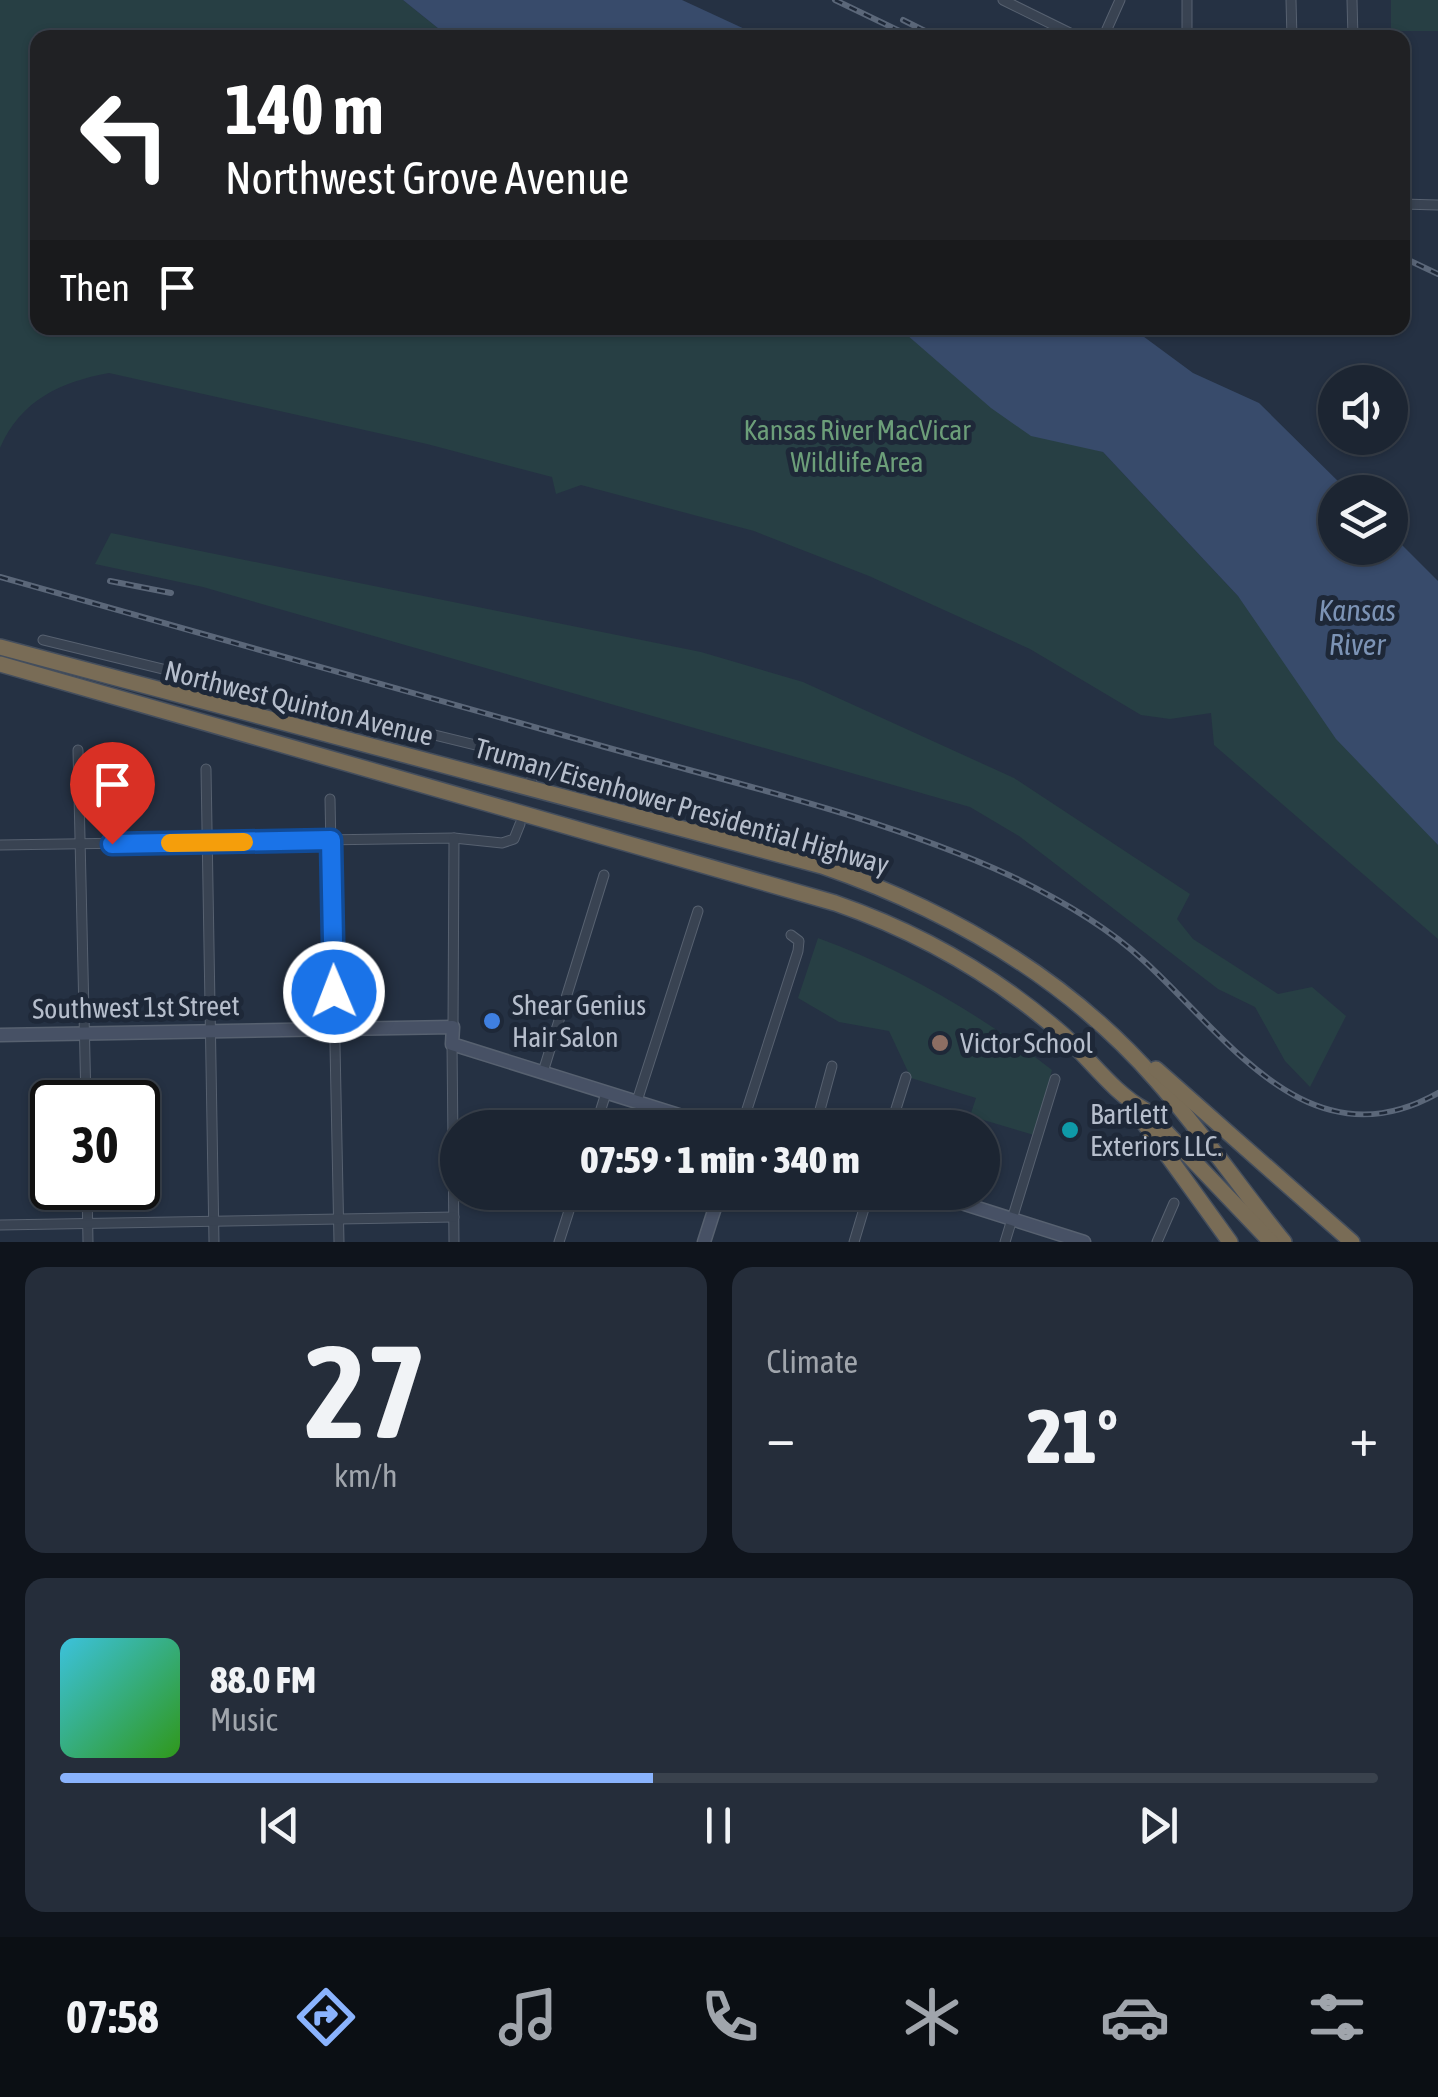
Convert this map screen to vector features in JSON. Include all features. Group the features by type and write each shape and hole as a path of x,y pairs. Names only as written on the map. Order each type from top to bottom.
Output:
{"highway":[{"name":"Truman/Eisenhower Presidential Highway","path":"0,647 822,866 936,912 1038,972 1089,1014 1157,1080 1284,1242"},
{"name":"Truman/Eisenhower Presidential Highway","path":"0,664 858,910 919,936 999,982 1083,1052 1128,1101 1145,1110 1272,1242"},
{"path":"1089,1014 1201,1106 1352,1242"},
{"path":"1128,1101 1230,1242"}],"street":[{"path":"1004,0 1064,30"},
{"path":"1107,30 1120,0"},
{"path":"1188,0 1188,30"},
{"path":"1291,0 1292,30"},
{"path":"1352,0 1353,30"},
{"path":"1410,204 1438,205"},
{"name":"Northwest Quinton Avenue","path":"44,640 522,756 534,766 531,784"},
{"path":"78,750 86,1080"},
{"path":"206,769 214,1242"},
{"path":"330,800 338,1242"},
{"path":"0,845 454,838 506,843 514,839 520,824"},
{"path":"454,838 454,1110"},
{"path":"543,1072 604,875"},
{"path":"637,1101 698,910"},
{"path":"747,1110 798,951 799,941 791,935"},
{"name":"Southwest 1st Street","path":"0,1034 452,1027"},
{"path":"452,1044 665,1110"},
{"path":"820,1110 832,1066"},
{"path":"896,1110 906,1077"},
{"path":"1005,1242 1056,1080"},
{"path":"601,1110 606,1093"},
{"path":"1157,1242 1174,1203"},
{"path":"88,1210 88,1242"},
{"path":"454,1210 458,1241"},
{"path":"559,1242 569,1210"},
{"path":"704,1242 714,1210"},
{"path":"854,1242 864,1210"},
{"path":"984,1210 1084,1242"},
{"path":"0,1225 454,1217"}],"green space":[{"name":"Kansas River MacVicar Wildlife Area","path":"0,0 403,0 440,30 30,30 30,335 908,335 1024,416 1078,444 1103,452 1238,596 1438,845 1438,939 1214,745 1211,713 1170,719 1141,715 1030,649 869,576 754,531 581,485 556,494 552,477 427,444 109,373 74,382 44,396 19,417 0,448"},
{"path":"1391,0 1438,0 1438,31 1391,30"},
{"path":"111,533 701,652 803,682 1014,778 1190,894 1177,919 1193,939 1278,994 1312,987 1346,1016 1310,1087 1285,1061 1255,1007 1218,989 1019,836 970,807 203,587 95,564"},
{"path":"818,938 881,964 940,995 1052,1070 1034,1135 1000,1125 1000,1110 972,1110 976,1098 911,1078 889,1031 839,1022 798,998"}],"water":[{"path":"403,0 682,0 747,30 440,30"},
{"name":"Kansas River","path":"907,335 1141,335 1193,373 1259,403 1332,475 1318,475 1318,565 1408,565 1408,551 1438,581 1438,845 1336,739 1238,596 1103,452 1031,436 991,408"}],"railway":[{"path":"835,0 897,30"},
{"path":"903,20 923,30"},
{"path":"1410,261 1438,274"},
{"path":"0,577 804,802 909,835 1011,876 1097,924 1143,960 1239,1054 1273,1082 1309,1103 1349,1114 1391,1111 1438,1093"},
{"path":"110,581 171,593"}],"slow traffic":[{"path":"170,843 244,842"}],"place":[{"name":"Shear Genius Hair Salon","path":"492,1021"},
{"name":"Victor School","path":"940,1043"},
{"name":"Bartlett Exteriors LLC.","path":"1070,1130"}],"route":[{"path":"112,844 331,840 334,992"}]}
